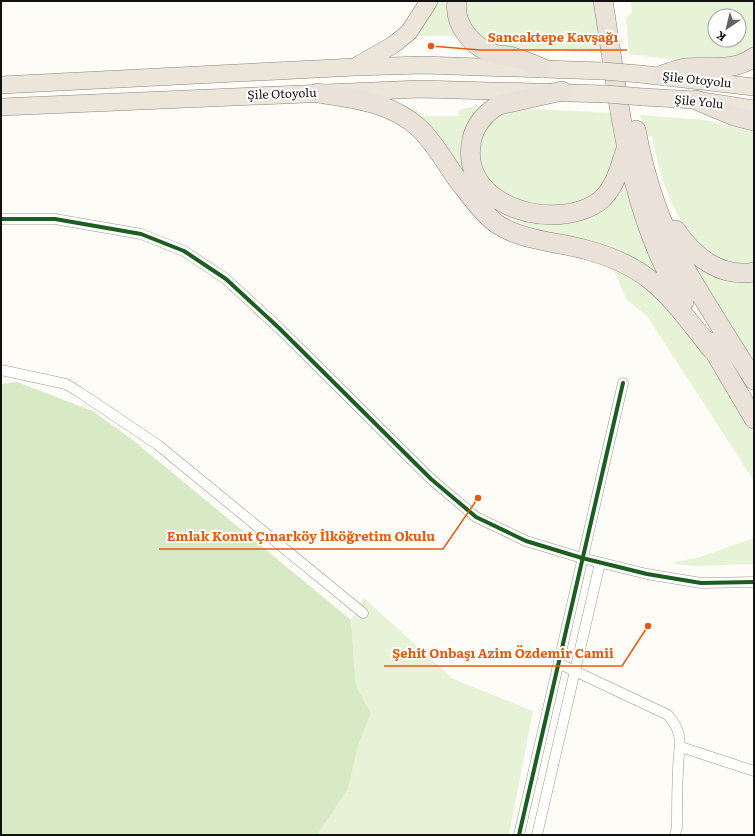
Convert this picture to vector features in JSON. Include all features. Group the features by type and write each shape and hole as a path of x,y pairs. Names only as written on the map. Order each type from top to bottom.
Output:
{"highway":[{"path":"355,67 393,45 409,32 429,1"},
{"path":"457,1 460,23 470,39 482,49 498,55 512,56 542,68"},
{"path":"603,1 632,175 654,242 678,293 754,419"},
{"path":"615,1 639,146 650,183 668,233 684,267 754,380"},
{"path":"662,76 685,68 719,68 737,64 754,56"},
{"name":"Şile Otoyolu","path":"1,85 355,67 424,65 603,71 754,86"},
{"name":"Şile Otoyolu","path":"1,107 318,92 420,89 562,91 606,94"},
{"path":"562,91 499,105 491,109 473,132 470,149 472,166 479,182 493,197 515,209 532,214 550,216 582,210 602,199 613,185 627,148"},
{"path":"318,92 372,102 387,107 420,128 478,205 498,224 520,234 595,252 624,262 643,273 672,298 713,351"},
{"name":"Şile Yolu","path":"606,94 696,100 754,109"},
{"path":"696,100 734,116 754,122"},
{"path":"650,183 662,200 675,229 686,245 698,257 732,272 754,272"}],"street":[{"path":"1,219 54,219 141,234 184,251 226,279 279,328 431,479 476,517 526,541 600,563 647,574 701,582 754,582"},
{"path":"1,370 66,384 86,396 158,446 363,613"},
{"path":"519,835 560,664 582,558 623,383"},
{"path":"537,835 600,563"},
{"path":"560,664 668,715 675,722 681,748 678,766 677,827 675,835"},
{"path":"681,748 754,771"}],"green space":[{"path":"436,1 451,1 460,36 415,36 414,43 407,45"},
{"path":"463,1 593,1 601,53 523,49 482,42 468,25"},
{"path":"631,1 754,1 754,48 732,59 683,61 629,54 626,18 632,12"},
{"path":"489,103 476,116 476,188 399,106 417,110 418,116 458,116 459,110"},
{"path":"516,108 610,113 617,146 615,169 594,196 562,207 529,205 509,199 485,177 476,145 487,127 497,116 509,109"},
{"path":"640,115 706,120 754,132 754,265 725,263 695,244 692,233 680,218 670,200 659,167 652,136 645,137"},
{"path":"624,176 665,283 587,244 516,222 497,211 478,191 557,223"},
{"path":"690,259 754,279 754,364"},
{"path":"612,265 649,288 696,342 754,434 754,481 647,316 626,299"},
{"path":"17,382 93,411 134,441 351,620 356,686 371,713 358,746 348,789 317,835 1,835 1,384"},
{"path":"754,538 754,564 694,566 671,563 700,557"},
{"path":"364,598 453,679 533,711 509,835 317,835 348,789 358,746 371,713 356,686 351,620"}],"cycle path":[{"path":"1,219 55,219 141,234 184,251 226,279 279,328 431,479 476,517 526,541 582,558 647,574 701,583 754,582"},
{"path":"519,835 623,383"}],"place":[{"name":"Sancaktepe Kavşağı","path":"431,46"},
{"name":"Emlak Konut Çınarköy İlköğretim Okulu","path":"478,498"},
{"name":"Şehit Onbaşı Azim Özdemir Camii","path":"648,626"}]}
